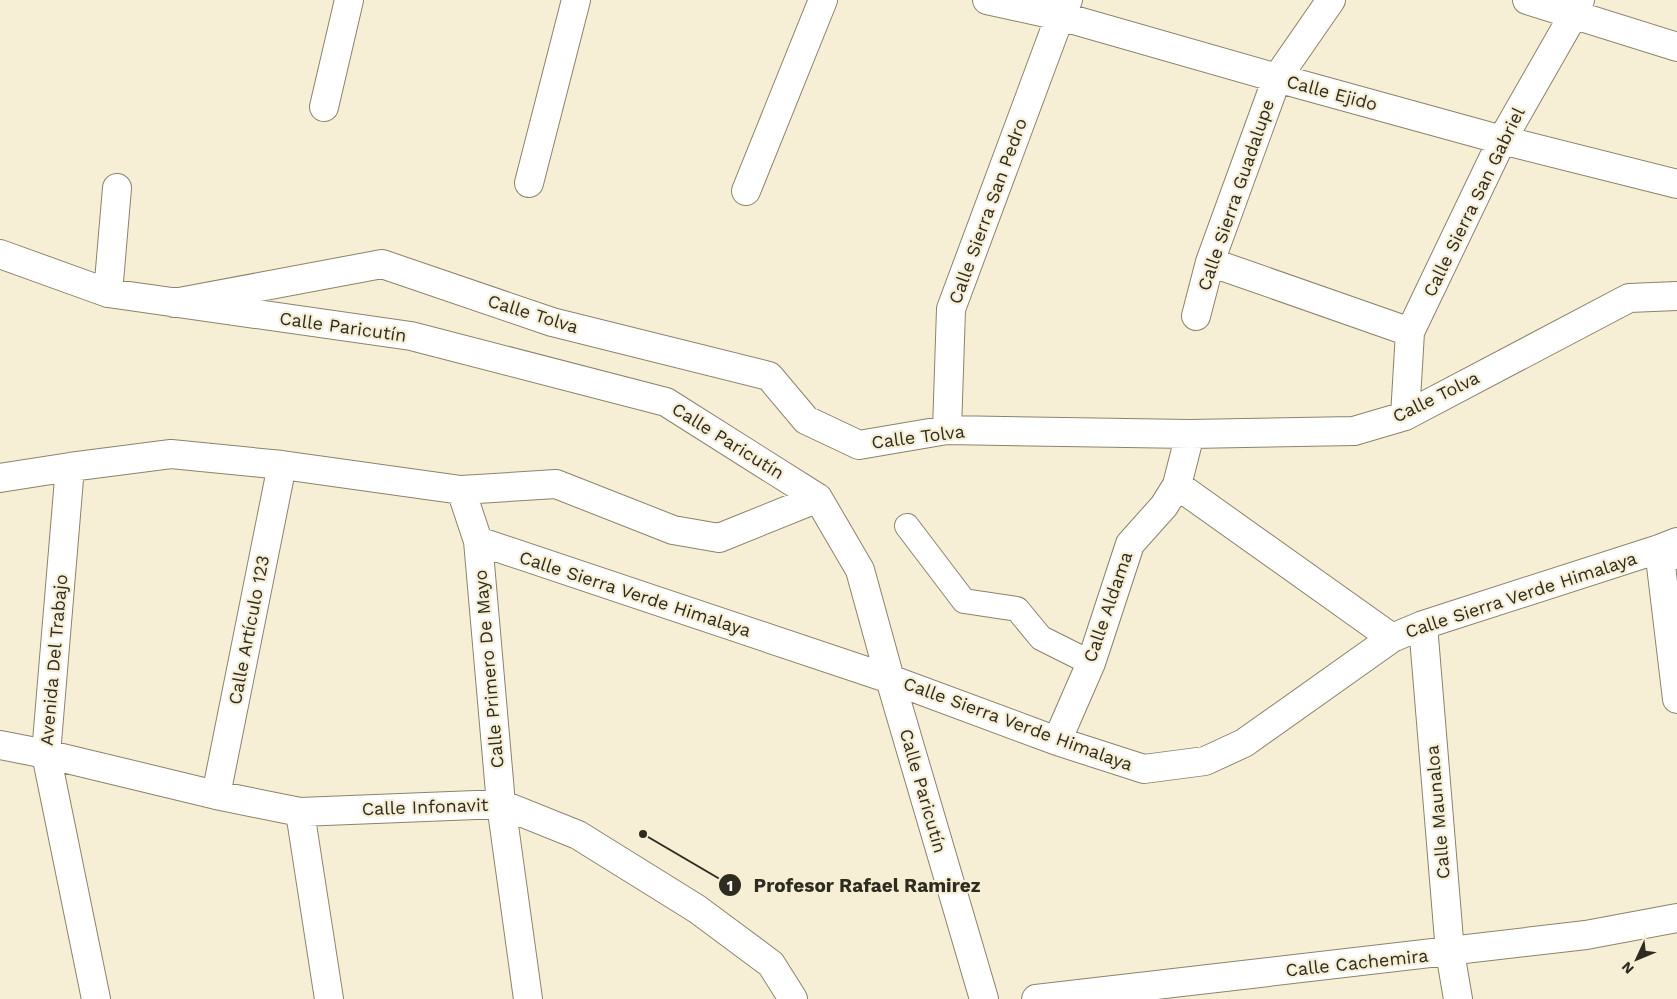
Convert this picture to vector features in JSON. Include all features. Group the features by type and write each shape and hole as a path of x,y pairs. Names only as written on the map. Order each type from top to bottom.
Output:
{"street":[{"path":"324,107 349,0"},
{"path":"529,183 576,0"},
{"path":"746,191 823,0"},
{"name":"Calle Ejido","path":"987,0 1064,8 1277,78 1502,140 1677,184"},
{"name":"Calle Sierra Guadalupe","path":"1196,316 1210,262 1277,78 1331,0"},
{"path":"1526,0 1577,7 1677,47"},
{"name":"Calle Sierra San Gabriel","path":"1405,416 1410,332 1502,140 1577,7"},
{"name":"Calle Sierra San Pedro","path":"947,430 951,309 1064,8"},
{"path":"108,293 117,188"},
{"name":"Calle Paricutín","path":"0,254 108,293 411,336 666,402 818,498 860,570 984,999"},
{"path":"1210,262 1410,332"},
{"name":"Calle Tolva","path":"174,303 382,264 552,322 769,376 806,420 859,445 947,430 1190,434 1354,431 1405,416 1629,298 1677,296"},
{"path":"1190,434 1177,485 1392,638"},
{"path":"3,472 70,467 171,454 282,465 461,490 556,484 673,530 719,538 818,498"},
{"name":"Calle Artículo 123","path":"216,795 282,465"},
{"name":"Avenida Del Trabajo","path":"70,467 46,754 96,999"},
{"name":"Calle Aldama","path":"1056,741 1090,663 1130,544 1164,506 1177,485"},
{"name":"Calle Primero De Mayo","path":"461,490 478,541 501,804 528,999"},
{"path":"908,526 964,601 1017,609 1041,638 1090,663"},
{"name":"Calle Sierra Verde Himalaya","path":"478,541 890,679 1056,741 1144,769 1205,761 1244,743 1392,638 1423,625 1671,549"},
{"path":"1671,549 1677,699"},
{"name":"Calle Maunaloa","path":"1423,625 1450,952 1458,999"},
{"name":"Calle Infonavit","path":"0,745 46,754 216,795 300,812 501,804 578,835 697,909 771,964 793,999"},
{"path":"300,812 329,999"},
{"name":"Calle Cachemira","path":"1036,999 1586,935 1677,918"}],"place":[{"name":"Profesor Rafael Ramirez","path":"643,834"}]}
